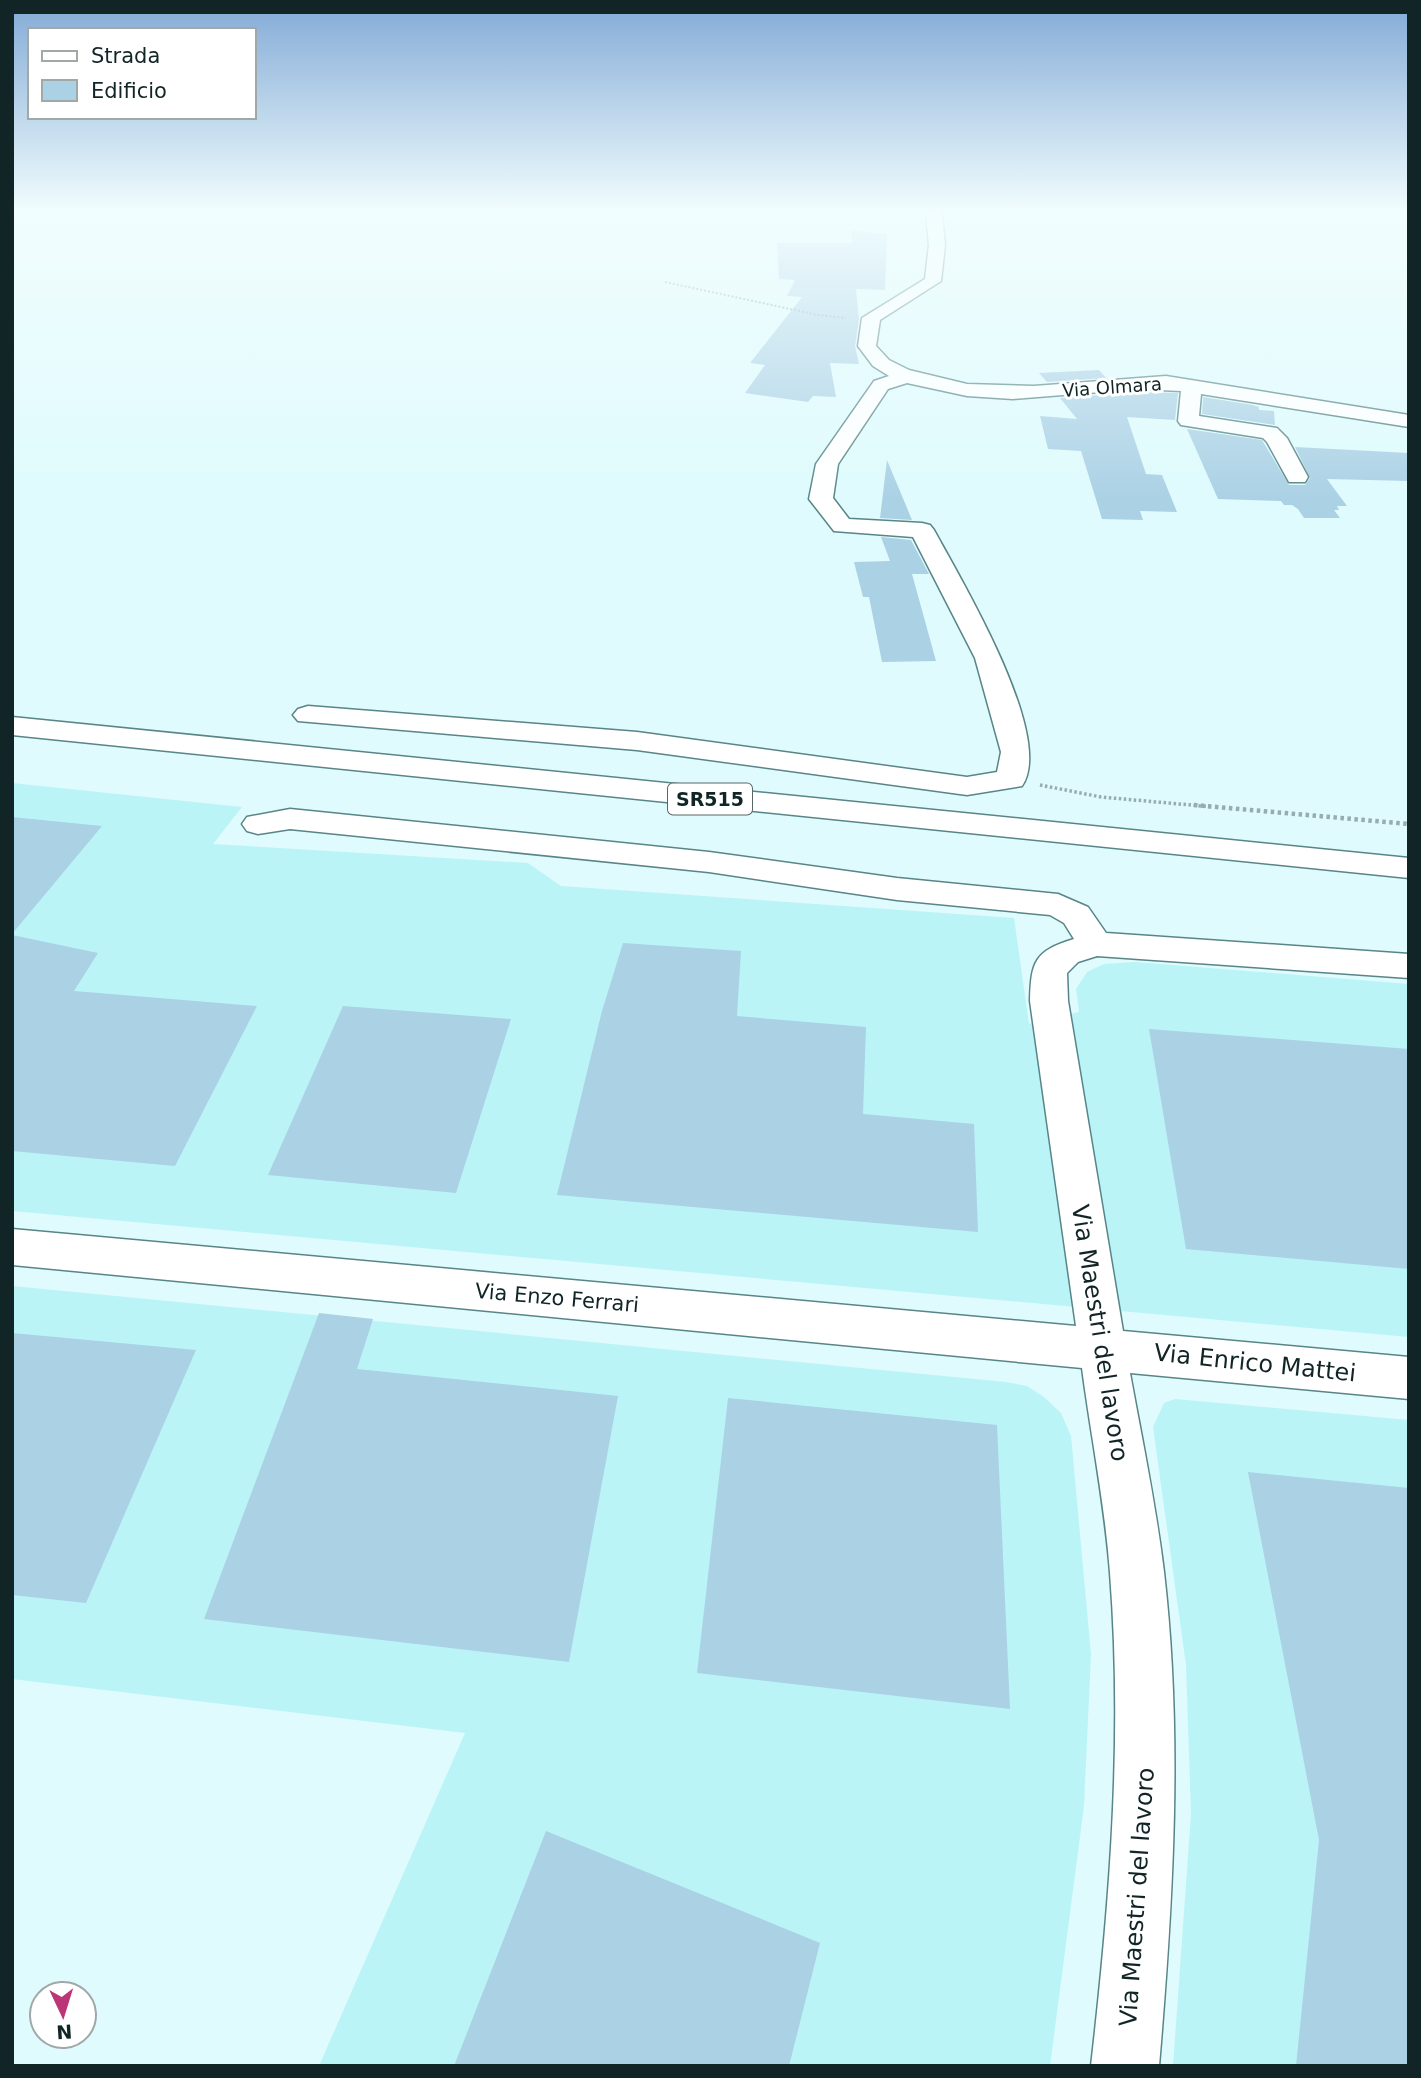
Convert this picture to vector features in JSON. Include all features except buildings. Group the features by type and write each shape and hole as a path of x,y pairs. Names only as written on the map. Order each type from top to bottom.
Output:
{"street":[{"path":"871,318 889,307"},
{"name":"Via Olmara","path":"871,318 867,346 882,364 908,376 944,385 992,392 1053,391 1140,381 1192,385 1365,416 1409,421"},
{"path":"308,715 636,741 967,786 1011,779 1016,752 989,658 922,530 842,526 821,499 827,464 881,385 908,376"},
{"path":"1192,385 1188,421 1269,433 1276,438 1297,477"},
{"name":"SR515","path":"12,726 1409,869"},
{"path":"258,824 290,818 709,862 897,889 1058,905 1076,915 1096,944"},
{"name":"Via Maestri del lavoro","path":"1125,2066 1136,1958 1144,1829 1146,1739 1143,1631 1137,1570 1049,1001 1049,970 1065,954 1096,944 1409,966"},
{"name":"Via Enzo Ferrari","path":"12,1247 1101,1349"},
{"name":"Via Enrico Mattei","path":"1101,1349 1409,1378"}],"path":[{"path":"781,307 818,315 871,318"},
{"path":"1011,779 1101,797 1409,824"}],"shaded area":[{"path":"12,783 242,807 213,844 528,863 561,886 1014,918 1029,1024 1079,1012 1076,989 1087,972 1104,964 1135,962 1409,984 1409,1337 12,1211"},
{"path":"12,1286 1006,1382 1027,1386 1044,1397 1061,1413 1071,1436 1091,1654 1084,1806 1050,2066 319,2066 465,1733 12,1679"},
{"path":"1175,1399 1409,1420 1409,2066 1173,2066 1191,1814 1186,1665 1153,1427 1164,1403"}]}
